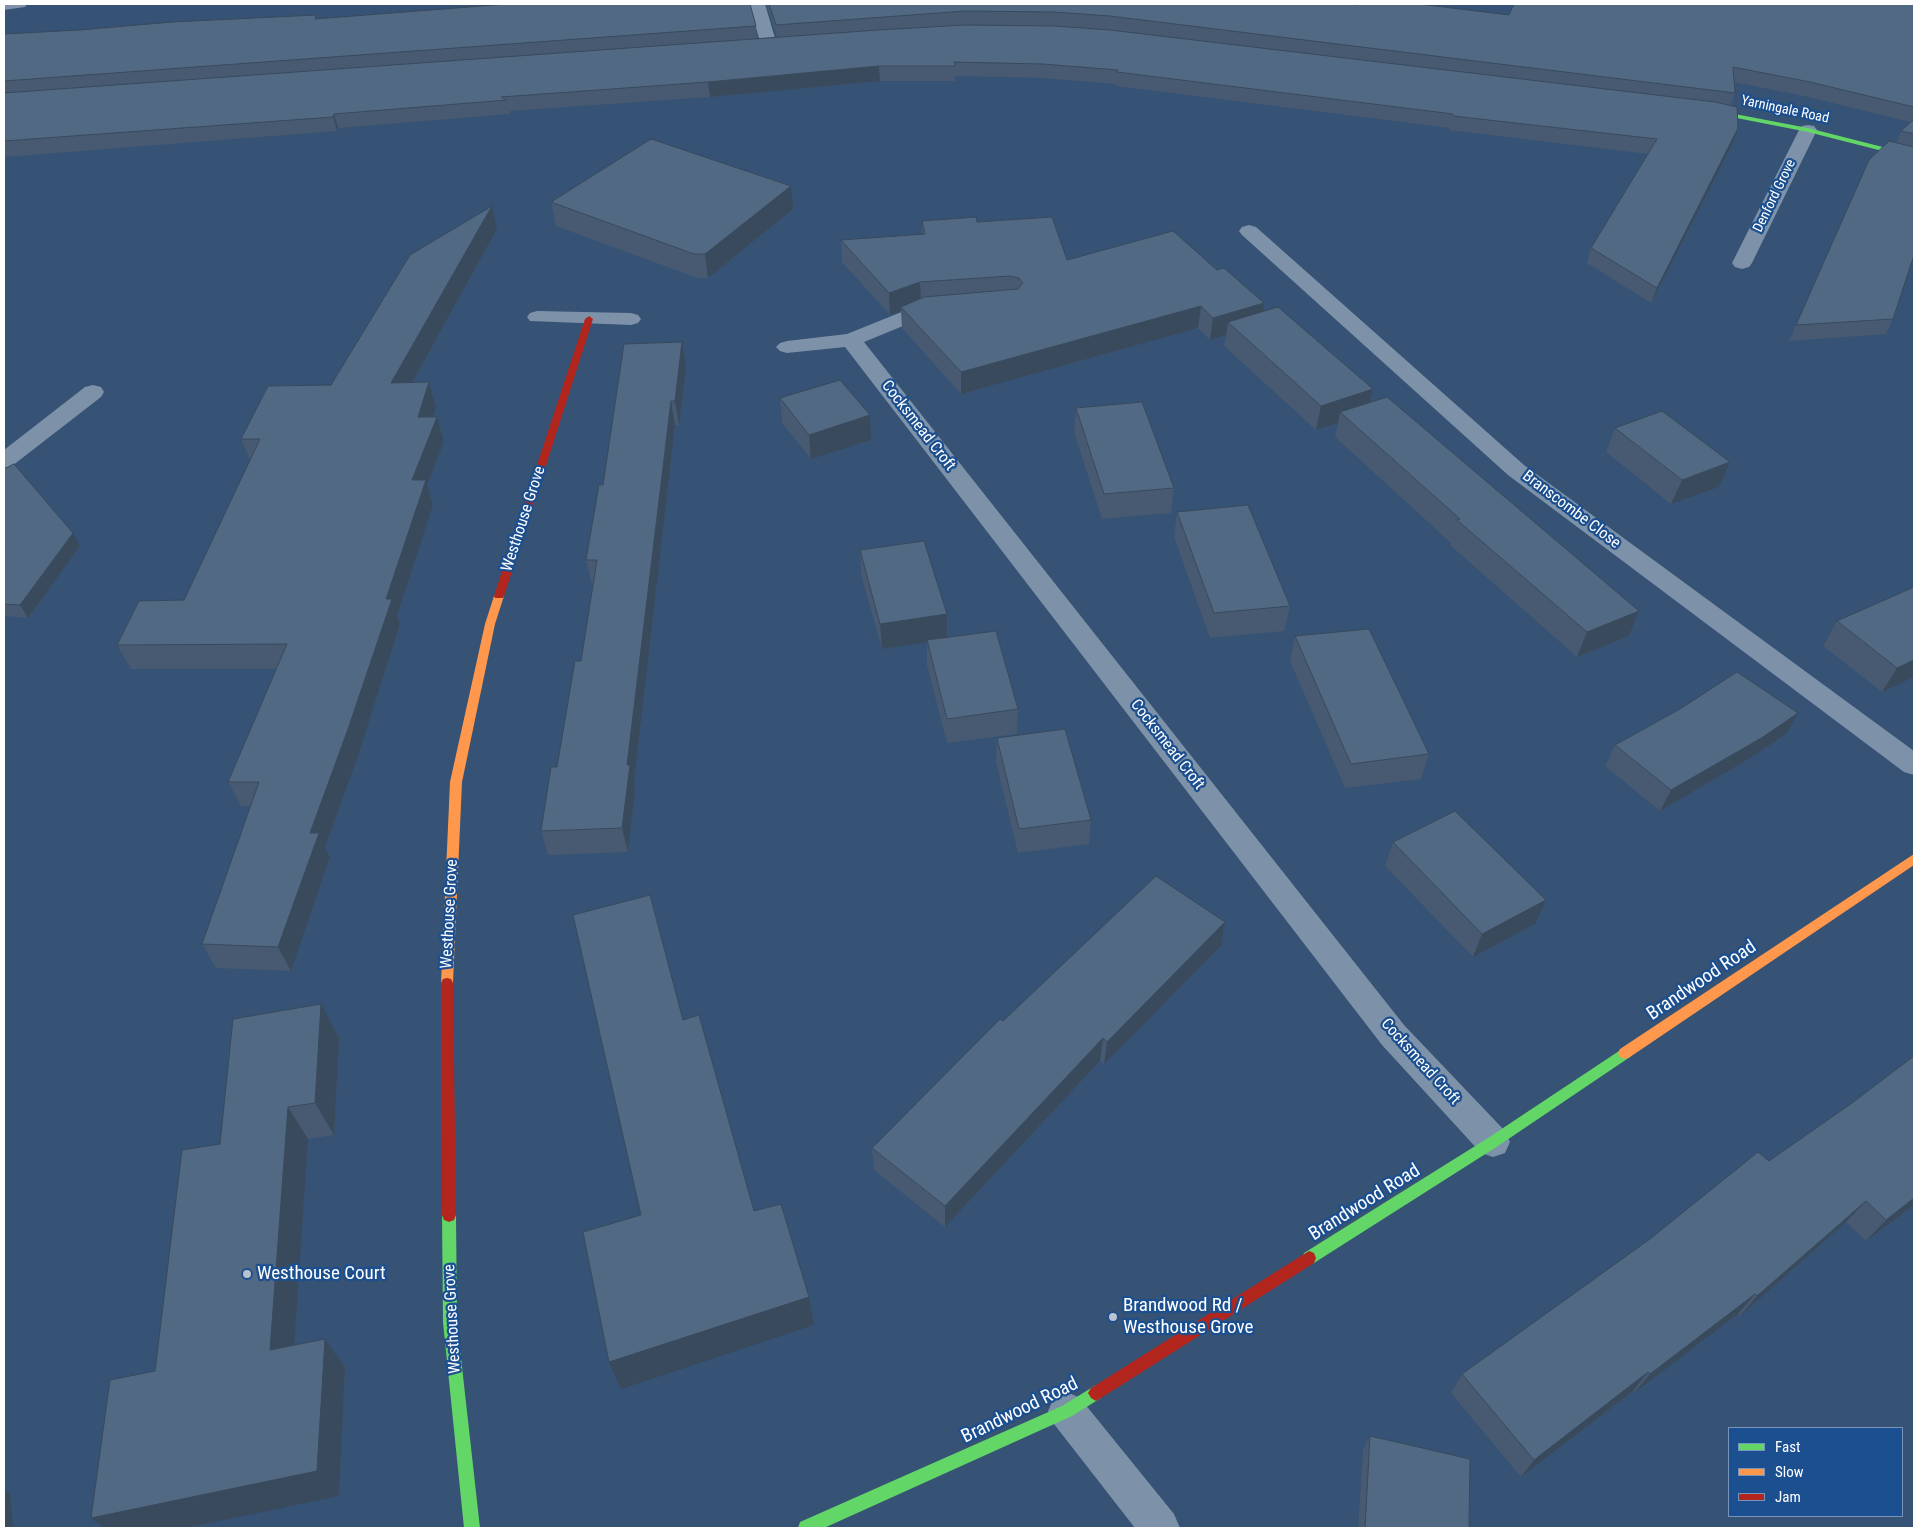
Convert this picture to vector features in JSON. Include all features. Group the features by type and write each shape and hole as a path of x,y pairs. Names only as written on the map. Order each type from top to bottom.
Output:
{"street":[{"path":"4,5 19,4"},
{"path":"757,4 769,45"},
{"name":"Yarningale Road","path":"1691,108 1808,130 1914,157"},
{"name":"Denford Grove","path":"1742,262 1808,130"},
{"name":"Branscombe Close","path":"1249,230 1516,470 1914,765"},
{"path":"788,348 851,340 920,310 960,308"},
{"path":"537,317 631,318"},
{"name":"Westhouse Grove","path":"472,1528 450,1322 447,964 456,782 490,624 589,319"},
{"name":"Cocksmead Croft","path":"851,340 1393,1035 1493,1142"},
{"path":"4,461 94,392"},
{"name":"Brandwood Road","path":"806,1528 1067,1411 1493,1142 1914,859"},
{"path":"1067,1411 1160,1528"}],"building":[{"path":"508,4 750,4 756,26 4,81 4,34 172,22 316,15 315,19"},
{"path":"769,4 1419,4 1509,15 1514,4 1914,4 1914,107 1810,82 1733,67 1735,93 1110,16 1054,12 965,11 776,25"},
{"path":"965,25 1054,26 1110,30 1715,102 1737,107 1738,128 1657,288 1591,248 1657,139 1453,116 1453,114 1117,72 1118,70 1043,64 954,62 955,66 879,66 708,82 501,97 507,100 334,114 333,117 4,141 4,93"},
{"path":"1914,119 1914,134 1901,131"},
{"path":"651,139 791,186 705,254 694,254 551,202"},
{"path":"1889,141 1914,147 1914,255 1893,319 1796,325 1869,160"},
{"path":"492,206 391,383 429,382 418,417 437,417 412,480 426,480 386,599 392,599 347,732 310,833 319,833 278,947 202,944 259,782 228,782 287,644 117,645 139,601 184,600 260,439 241,439 268,386 331,385 410,255"},
{"path":"976,217 977,222 1052,217 1067,260 1173,231 1217,270 1224,268 1264,303 1213,318 1201,306 961,372 901,307 924,297 1018,289 1023,283 1019,278 1010,276 920,282 889,293 841,240 925,234 922,221"},
{"path":"1278,307 1373,389 1321,406 1228,322"},
{"path":"682,342 675,401 671,401 627,765 630,765 622,828 541,831 551,767 557,767 575,661 581,661 597,560 586,560 599,485 603,485 624,344"},
{"path":"840,380 870,415 809,435 780,398"},
{"path":"1387,397 1639,611 1587,632 1457,520 1460,519 1340,412"},
{"path":"1142,402 1174,488 1104,494 1076,408"},
{"path":"1662,411 1730,462 1682,480 1615,428"},
{"path":"14,464 73,533 20,605 4,604 4,469"},
{"path":"1248,505 1290,606 1214,613 1177,512"},
{"path":"924,541 947,614 880,624 860,550"},
{"path":"1914,587 1914,660 1897,668 1837,621"},
{"path":"1369,629 1429,754 1351,764 1295,636"},
{"path":"996,631 1018,709 947,719 927,640"},
{"path":"1737,672 1798,713 1763,737 1671,790 1615,745 1680,709"},
{"path":"1065,729 1091,820 1019,829 997,738"},
{"path":"1455,811 1546,900 1482,934 1393,842"},
{"path":"1156,876 1225,922 1107,1042 1103,1038 945,1206 872,1148 1000,1019 1003,1021"},
{"path":"650,895 683,1020 699,1015 754,1211 781,1204 809,1297 609,1362 583,1232 641,1215 573,915"},
{"name":"Westhouse Court","path":"321,1004 315,1103 288,1107 270,1350 325,1339 317,1471 91,1518 110,1380 155,1371 182,1150 220,1144 233,1019"},
{"path":"1914,1056 1914,1198 1886,1220 1866,1201 1757,1296 1755,1294 1650,1374 1648,1372 1534,1460 1462,1374 1650,1239 1758,1152 1769,1161 1852,1103"},
{"path":"1370,1436 1470,1459 1469,1528 1365,1528"}],"traffic: fast":[{"path":"1701,109 1808,130 1914,157"},
{"path":"1309,1258 1493,1142 1625,1053"},
{"path":"449,1215 450,1322 472,1528"},
{"path":"806,1528 1067,1411 1096,1393"}],"traffic: slow":[{"path":"447,983 456,782 490,624 499,596"},
{"path":"1625,1053 1914,859"}],"traffic: jam":[{"path":"499,596 589,319"},
{"path":"447,983 449,1215"},
{"path":"1096,1393 1309,1258"}],"place":[{"name":"Westhouse Court","path":"247,1274"},
{"name":"Brandwood Rd / Westhouse Grove","path":"1113,1317"}]}
